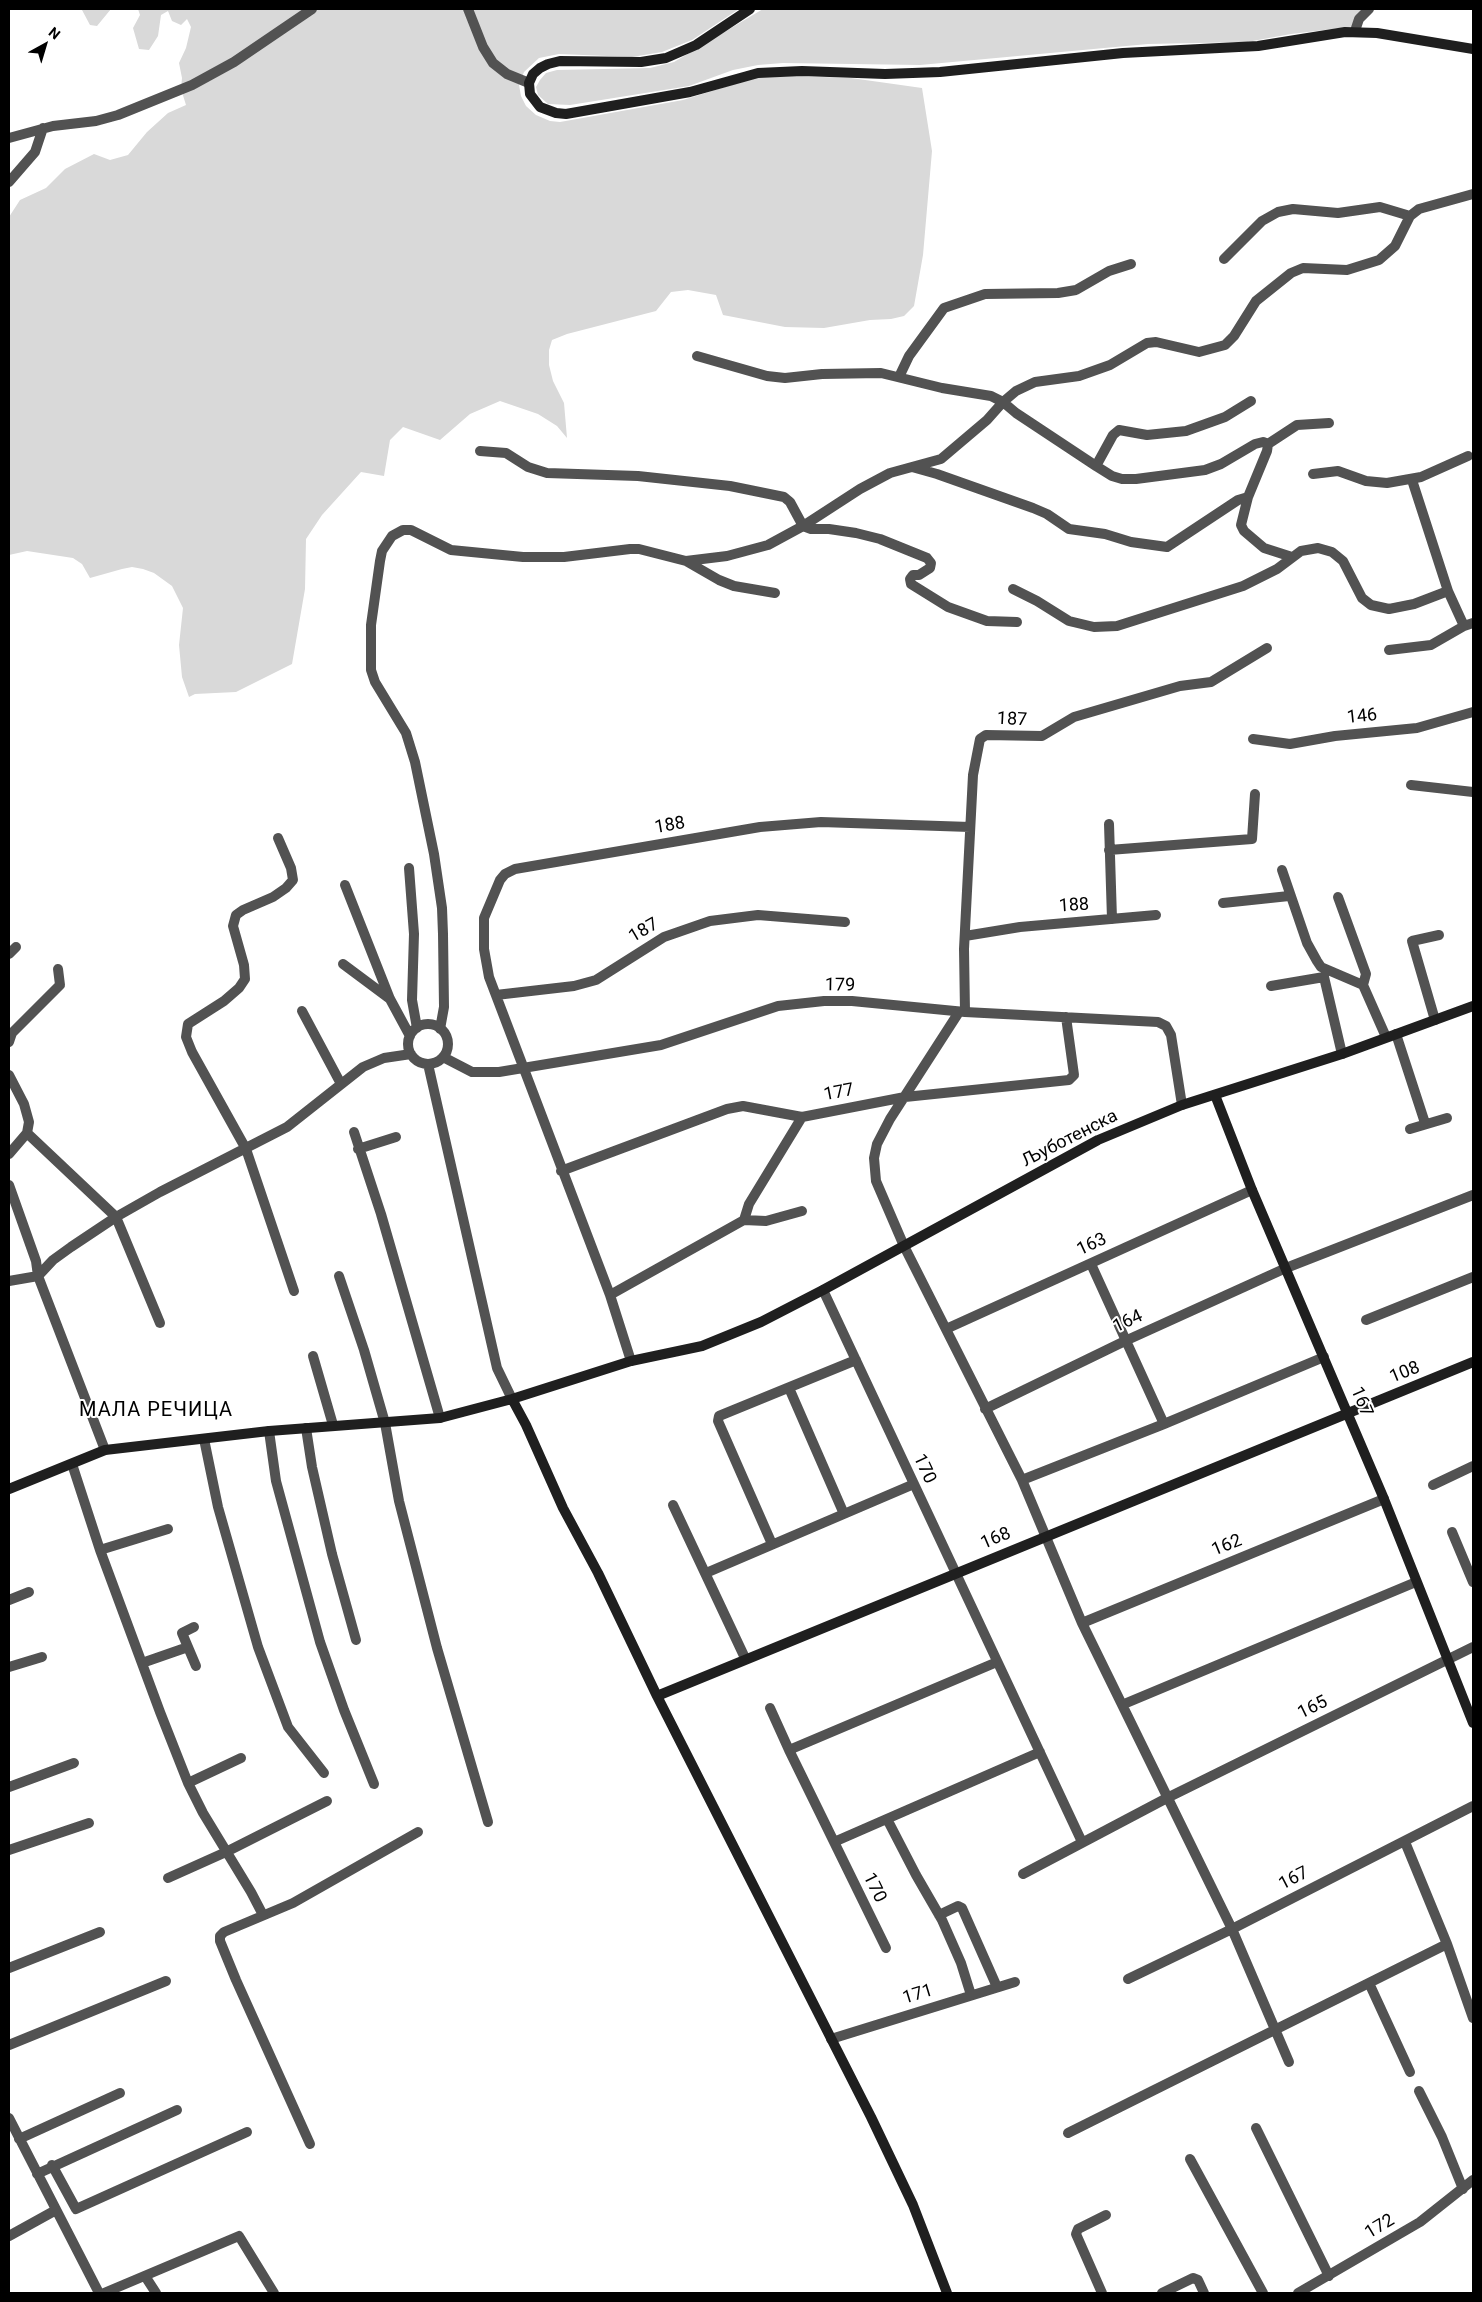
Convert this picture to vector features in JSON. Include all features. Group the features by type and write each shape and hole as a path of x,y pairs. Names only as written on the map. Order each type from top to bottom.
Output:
{"main road":[{"path":"750,9 696,44 666,58 633,63 553,62 540,68 529,83 530,94 540,107 551,112 566,114 675,95 763,73 802,71 885,74 940,72 1123,53 1252,46 1321,34 1355,32 1395,36 1473,49"},
{"name":"Љуботенска","path":"9,1489 105,1450 269,1431 440,1418 512,1399 631,1361 702,1346 760,1322 823,1290 1098,1140 1182,1105 1342,1054 1473,1006"},
{"name":"167","path":"1215,1095 1252,1190 1384,1500 1473,1723"},
{"name":"108","path":"1348,1414 1473,1362"},
{"path":"512,1399 526,1425 563,1508 598,1573 657,1696 913,2206 947,2293"},
{"name":"168","path":"657,1696 745,1658 1348,1414"}],"street":[{"path":"9,138 43,128 96,121 118,115 192,85 234,62 312,9"},
{"path":"468,9 483,48 493,63 507,74 529,83"},
{"path":"1355,32 1359,19 1369,9"},
{"path":"9,182 35,152 43,128"},
{"path":"686,561 727,556 768,545 890,473 941,458 987,420 1016,391 1035,382 1079,376 1110,364 1147,343 1156,342 1199,352 1225,345 1234,336 1256,301 1280,281 1303,268 1347,270 1379,260 1395,246 1410,216 1427,206 1473,194"},
{"path":"1224,259 1262,221 1278,212 1293,209 1338,213 1380,207 1410,216"},
{"path":"899,377 909,356 944,308 985,294 1058,293 1076,290 1109,271 1131,264"},
{"path":"697,356 776,378 859,372 899,377 942,388 991,396 1003,402 1016,413 1112,476 1136,480 1205,470 1221,464 1255,444 1263,442 1268,444"},
{"path":"1096,466 1112,435 1119,430 1147,435 1186,431 1225,416 1251,401"},
{"path":"1292,557 1264,548 1244,531 1241,525 1248,497 1267,451 1268,444 1297,425 1329,423"},
{"path":"480,451 506,453 528,467 547,473 638,476 730,486 784,497 790,502 803,526 811,529 829,529 856,533 880,539 926,558 931,563 930,568 919,575 913,575 910,579 911,584 948,607 987,621 1017,622"},
{"path":"1312,474 1338,471 1366,481 1387,483 1412,480 1468,456"},
{"path":"911,467 1033,508 1069,529 1105,534 1131,542 1167,547 1238,500 1248,497"},
{"path":"1389,650 1431,645 1469,624 1448,591 1412,480"},
{"path":"409,868 414,934 413,1032 408,1042 411,1054 418,1062 428,1064 443,1057 447,1050 448,1042 440,1028 444,1007 443,934 434,854 415,762 406,733 375,682 371,670 371,625 380,561 387,541 403,530 411,530 446,548 464,552 541,557 639,549 686,561 719,580 734,586 775,593"},
{"path":"1013,589 1069,621 1094,627 1117,626 1243,586 1277,569 1301,551 1318,548 1332,552 1344,561 1362,598 1371,605 1388,609 1414,604 1448,591"},
{"name":"187","path":"962,1012 973,775 978,743 982,737 986,735 1042,736 1074,717 1172,688 1211,682 1267,648"},
{"name":"146","path":"1253,739 1290,744 1335,736 1417,728 1473,712"},
{"path":"1410,785 1473,792"},
{"path":"1109,850 1252,840 1255,794"},
{"name":"188","path":"631,1361 610,1295 489,977 484,949 484,918 500,880 505,874 515,869 760,827 821,822 970,827"},
{"path":"1108,824 1112,919"},
{"path":"278,838 291,868 293,880 286,888 273,897 242,910 236,915 233,926 244,965 245,978 239,988 224,1001 188,1024 186,1037 192,1052 246,1149 294,1291"},
{"path":"1282,870 1306,943 1316,961 1321,967 1363,985 1391,1035 1426,1123"},
{"path":"345,885 390,999 413,1032"},
{"path":"1223,903 1289,896"},
{"path":"1338,897 1366,974 1363,985"},
{"name":"187","path":"496,995 574,986 596,980 664,937 710,921 758,915 845,922"},
{"name":"188","path":"965,936 1020,927 1156,915"},
{"path":"1435,1020 1412,941 1439,936"},
{"path":"343,964 390,999"},
{"path":"9,1042 12,1034 60,985 58,969"},
{"path":"1271,986 1324,977 1342,1054"},
{"name":"179","path":"443,1057 472,1072 499,1072 661,1045 755,1012 786,1005 824,1000 852,1001 962,1012 1158,1022 1166,1026 1171,1035 1182,1105"},
{"path":"302,1011 341,1084"},
{"path":"962,1012 905,1097 877,1144 874,1158 876,1181 904,1246 1022,1480 1047,1535 1058,1568 1082,1623 1124,1704 1167,1798 1232,1929 1277,2030 1289,2062"},
{"name":"177","path":"561,1170 727,1109 743,1106 802,1116 905,1097 1069,1080 1074,1075 1066,1017"},
{"path":"413,1032 428,1024 440,1028"},
{"path":"9,1281 38,1276 53,1260 71,1246 116,1218 160,1192 287,1127 363,1067 384,1058 411,1054"},
{"path":"428,1064 497,1368 512,1399"},
{"path":"9,1075 24,1104 29,1122 27,1133 9,1154"},
{"path":"744,1220 750,1204 802,1116"},
{"path":"1410,1128 1447,1118"},
{"path":"354,1132 358,1149 381,1214 440,1418"},
{"path":"27,1133 116,1218 160,1323"},
{"path":"358,1149 396,1137"},
{"path":"9,1186 36,1261 38,1276 105,1450"},
{"name":"163","path":"946,1329 1252,1190"},
{"name":"164","path":"985,1409 1125,1341 1286,1268 1473,1195"},
{"path":"610,1295 744,1220 766,1221 802,1211"},
{"path":"1091,1264 1164,1424"},
{"path":"339,1276 364,1350 385,1423 399,1501 435,1639 488,1822"},
{"path":"1366,1320 1473,1277"},
{"name":"170","path":"823,1290 1082,1842"},
{"path":"313,1356 333,1425"},
{"path":"1022,1480 1164,1424 1324,1357"},
{"path":"772,1544 718,1421 719,1416 856,1360"},
{"path":"789,1388 844,1514"},
{"path":"306,1428 312,1467 356,1640"},
{"path":"269,1431 276,1482 320,1642 344,1710 374,1784"},
{"path":"204,1439 218,1506 258,1646 288,1727 324,1773"},
{"path":"72,1464 100,1550 188,1782 226,1852 252,1892 263,1915"},
{"path":"1433,1484 1473,1466"},
{"path":"706,1573 914,1484"},
{"name":"162","path":"1082,1623 1384,1500"},
{"path":"673,1504 745,1658"},
{"path":"100,1550 168,1529"},
{"path":"1452,1532 1473,1582"},
{"path":"1124,1704 1416,1582"},
{"path":"9,1600 29,1592"},
{"path":"194,1628 182,1633 196,1666"},
{"path":"142,1663 188,1647"},
{"name":"165","path":"1023,1874 1167,1798 1473,1647"},
{"path":"9,1668 42,1657"},
{"path":"789,1750 997,1662"},
{"name":"170","path":"770,1708 886,1948"},
{"path":"834,1842 1040,1752"},
{"path":"188,1782 240,1758"},
{"path":"9,1787 74,1763"},
{"path":"168,1878 226,1852 327,1801"},
{"name":"167","path":"1128,1979 1232,1929 1473,1806"},
{"path":"886,1820 939,1914 961,1963 971,1995"},
{"path":"9,1850 89,1823"},
{"path":"310,2144 220,1941 220,1936 224,1932 293,1903 418,1832"},
{"path":"1405,1842 1447,1944 1473,2018"},
{"path":"939,1914 958,1906 962,1908 997,1987"},
{"path":"9,1968 100,1932"},
{"path":"1068,2133 1447,1944"},
{"path":"9,2045 166,1981"},
{"name":"171","path":"831,2040 1014,1982"},
{"path":"1369,1983 1410,2072"},
{"path":"1419,2091 1442,2136 1463,2189"},
{"path":"18,2139 120,2093"},
{"path":"37,2174 52,2165 177,2110"},
{"path":"9,2118 18,2139 99,2293"},
{"path":"1256,2128 1329,2276"},
{"path":"52,2165 76,2209 248,2132"},
{"path":"1190,2159 1263,2293"},
{"name":"172","path":"1298,2293 1420,2222 1473,2180"},
{"path":"9,2236 56,2210"},
{"path":"1102,2293 1076,2234 1078,2230 1106,2215"},
{"path":"104,2293 239,2236 274,2293"},
{"path":"145,2276 156,2293"},
{"path":"1162,2293 1193,2278 1198,2280 1204,2293"}],"shaded area":[{"path":"76,9 111,9 97,26 90,25 82,10"},
{"path":"138,9 739,9 692,40 662,52 632,57 559,54 539,58 524,72 519,85 521,96 526,106 536,115 550,121 560,122 683,100 757,77 851,78 922,88 932,151 923,255 914,306 904,316 891,319 870,320 824,328 785,327 723,315 716,295 688,290 671,292 656,311 567,334 552,340 549,350 549,365 553,381 564,403 567,438 557,426 538,414 500,401 470,414 440,440 403,427 390,440 384,476 361,472 322,515 306,539 305,589 292,664 236,692 195,694 189,697 182,677 179,645 183,608 172,586 154,573 143,569 132,567 90,578 82,564 73,558 27,551 9,555 9,217 20,200 46,188 65,169 94,154 110,160 128,155 147,132 168,113 186,105 181,89 182,78 179,63 186,48 191,27 187,19 181,25 172,21 168,11 161,15 158,36 149,50 139,49 133,28 140,15"},
{"path":"763,9 1369,9 1357,26 1291,34 1247,42 1148,44 920,65 783,63 733,70 689,86 570,105 548,104 538,95 536,87 540,80 546,73 557,70 650,68 674,62"}],"district":[{"name":"МАЛА РЕЧИЦА","path":"156,1411"}]}
